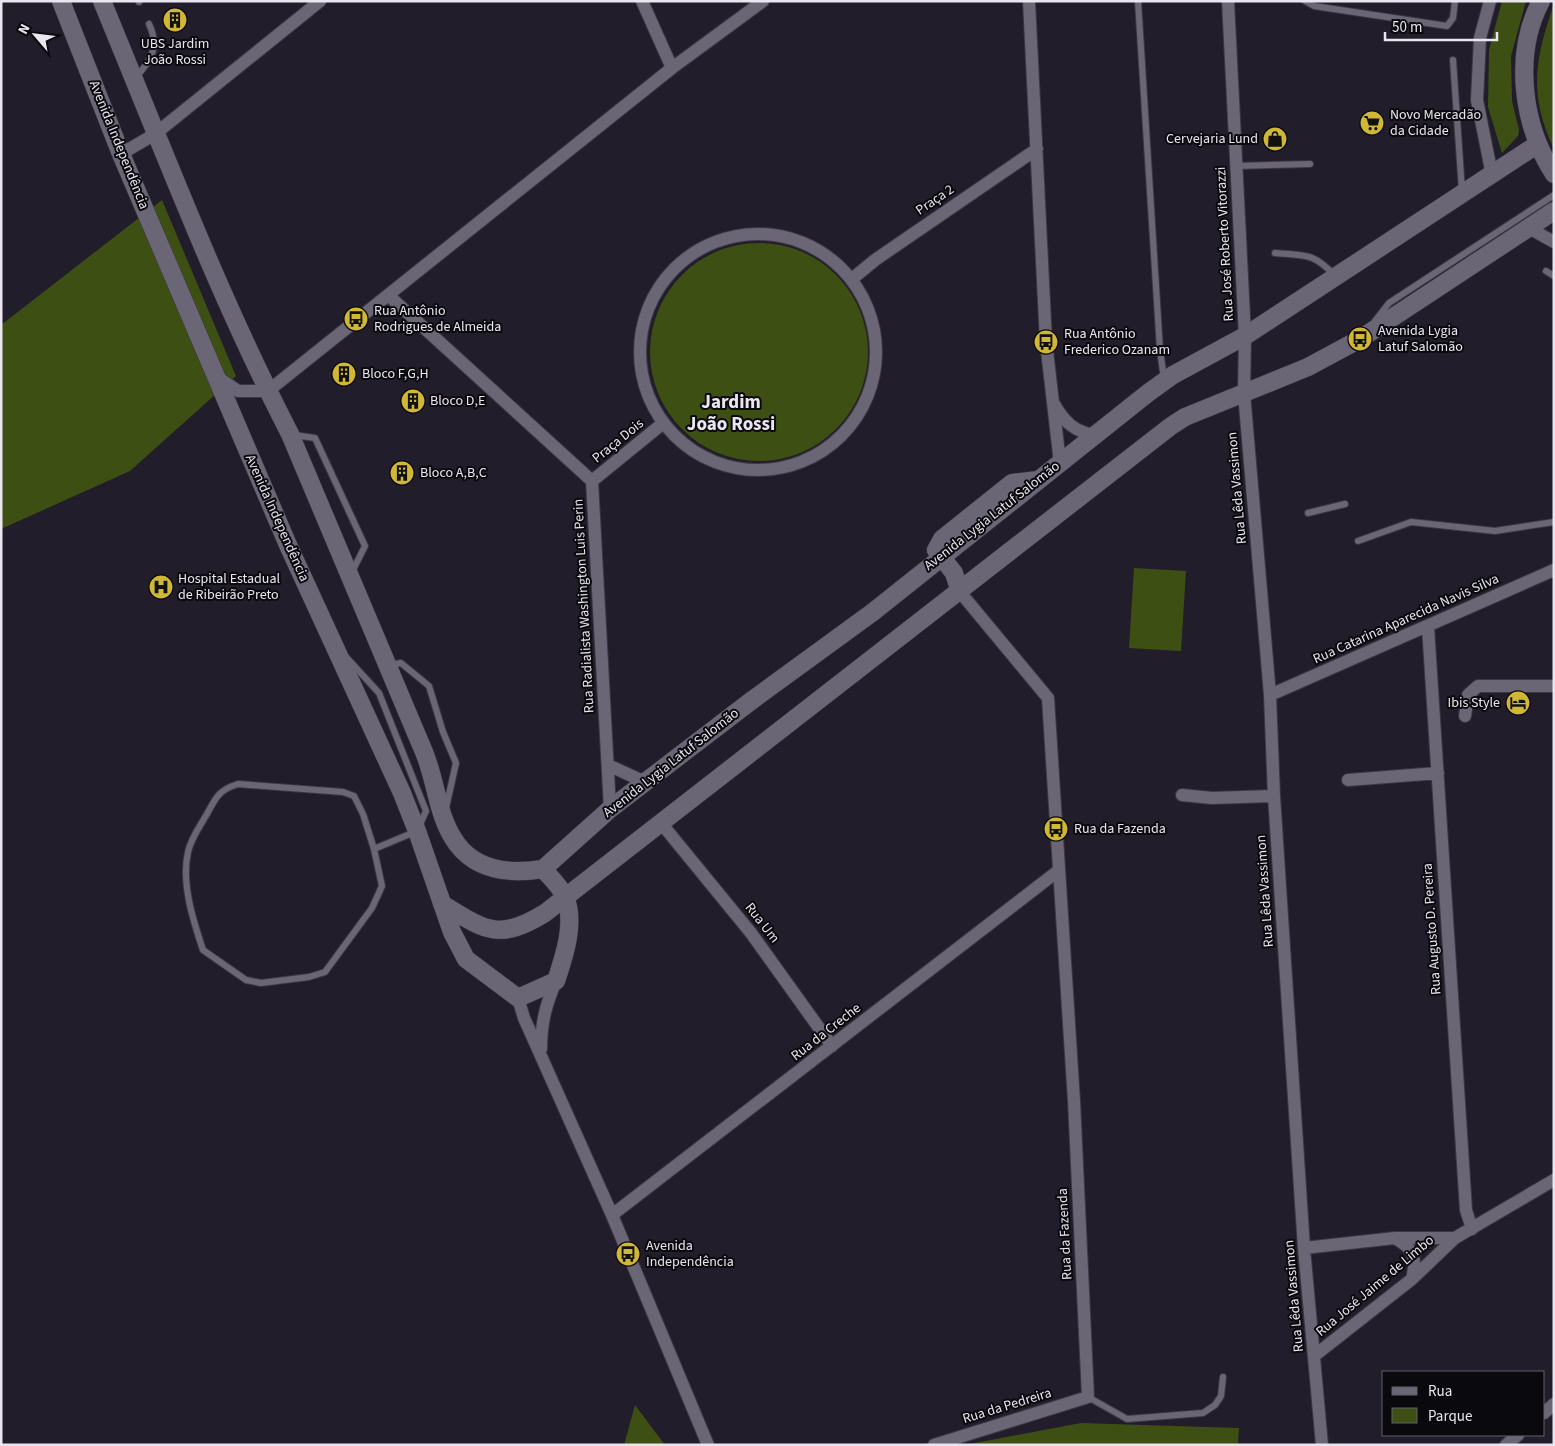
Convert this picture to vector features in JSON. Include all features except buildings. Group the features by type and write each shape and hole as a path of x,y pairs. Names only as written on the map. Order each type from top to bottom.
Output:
{"main road":[{"name":"Avenida Independência","path":"61,1 122,154 288,545 417,830 452,932 466,959 518,998"},
{"path":"102,1 155,134 268,391 290,434 386,666 425,754 443,819 458,844 475,860 502,872 543,870 556,883 566,898 569,920 566,945 556,981 518,998"},
{"path":"1541,1 1528,40 1524,75 1528,110 1538,144 1554,174"},
{"name":"Avenida Lygia Latuf Salomão","path":"543,870 610,809 751,700 873,612 941,556 1165,381 1244,336 1538,144"},
{"path":"442,904 477,926 502,931 524,926 566,898 1171,426 1186,417 1308,367 1360,340 1554,212"},
{"path":"941,556 954,573 960,592"}],"street":[{"path":"122,154 155,134 320,1"},
{"path":"642,1 672,68"},
{"path":"216,376 238,391 268,391 672,68 763,1"},
{"path":"1030,1 1051,398 1060,462"},
{"name":"Rua José Roberto Vitorazzi","path":"1228,1 1244,336"},
{"path":"1490,1 1480,38 1477,100 1492,175"},
{"name":"Praça 2","path":"852,279 875,260 1037,149"},
{"path":"1529,228 1554,242"},
{"path":"755,232 792,237 826,253 852,279 869,309 876,342 874,376 862,408 842,436 815,456 783,468 749,471 716,464 686,448 662,424 645,391 638,354 644,317 660,284 686,257 718,239 755,232"},
{"name":"Rua Radialista Washington Luis Perin","path":"388,295 592,481 610,809"},
{"name":"Rua Lêda Vassimon","path":"1244,336 1244,393 1270,695 1274,796 1304,1248 1322,1445"},
{"path":"1051,398 1061,417 1071,426 1082,433 1096,435"},
{"name":"Praça Dois","path":"592,481 662,424"},
{"name":"Rua Catarina Aparecida Navis Silva","path":"1270,695 1554,570"},
{"name":"Rua da Fazenda","path":"960,592 1048,698 1074,1101 1088,1397"},
{"name":"Rua Augusto D. Pereira","path":"1428,627 1466,1210 1472,1229"},
{"path":"1465,716 1468,695 1478,686 1554,686"},
{"path":"608,765 645,782"},
{"path":"1348,780 1438,773"},
{"path":"1182,795 1212,798 1274,796"},
{"name":"Rua Um","path":"661,824 751,933 832,1046"},
{"name":"Rua da Creche","path":"612,1215 1058,870"},
{"path":"541,1054 541,1025 546,1005 556,981"},
{"path":"518,998 524,1018 612,1215 708,1445"},
{"name":"Rua José Jaime de Limbo","path":"1314,1356 1412,1279 1455,1238 1554,1180"},
{"path":"1395,1238 1408,1246 1414,1256 1412,1279"},
{"name":"Rua José Jaime de Limbo","path":"1304,1248 1395,1238 1455,1238"},
{"name":"Rua da Pedreira","path":"934,1445 1088,1397"},
{"path":"1506,1445 1517,1436"}],"lane":[{"path":"1138,1 1160,350 1165,381"},
{"path":"1305,1 1314,6 1447,26 1454,18 1455,1"},
{"path":"1484,1 1486,16"},
{"path":"134,79 154,51 153,32 149,24"},
{"path":"1453,60 1463,194"},
{"path":"1236,166 1310,164"},
{"path":"1360,340 1389,303 1554,194"},
{"path":"1275,253 1312,256 1321,261 1336,277"},
{"path":"1546,270 1554,276"},
{"path":"290,434 314,438 365,546 349,578"},
{"path":"1308,513 1345,504"},
{"path":"1358,541 1411,522 1495,531 1554,522"},
{"path":"386,666 401,663 429,686 443,732 456,762 443,819"},
{"path":"238,784 342,792 354,796 363,814 374,849 382,886 372,908 325,972 309,977 261,983 246,980 202,950 186,880 188,852 194,836 217,796 225,788 238,784"},
{"path":"374,849 417,830"},
{"path":"1088,1397 1127,1419 1203,1413 1216,1405 1221,1396 1223,1377"}],"green space":[{"path":"1502,1 1526,1 1511,56 1512,101 1519,130 1518,136 1502,153 1488,107 1489,50"},
{"path":"1554,4 1554,149 1540,111 1537,76 1542,42"},
{"path":"162,200 236,376 130,471 1,529 1,325"},
{"path":"770,243 801,251 820,261 836,275 850,291 860,310 868,341 868,363 860,394 850,413 836,429 820,443 801,453 770,461 748,461 717,453 698,443 668,413 658,394 652,373 650,341 658,310 668,291 698,261 717,251 738,245"},
{"path":"1134,568 1186,571 1181,651 1129,648"},
{"path":"635,1405 665,1445 624,1445"},
{"path":"1081,1423 1239,1428 1238,1445 964,1445"}],"place":[{"name":"UBS Jardim João Rossi","path":"175,20"},
{"name":"Novo Mercadão da Cidade","path":"1372,123"},
{"name":"Cervejaria Lund","path":"1275,139"},
{"name":"Rua Antônio Rodrigues de Almeida","path":"356,319"},
{"name":"Avenida Lygia Latuf Salomão","path":"1360,339"},
{"name":"Rua Antônio Frederico Ozanam","path":"1046,342"},
{"name":"Bloco F,G,H","path":"344,374"},
{"name":"Bloco D,E","path":"413,401"},
{"name":"Bloco A,B,C","path":"402,473"},
{"name":"Hospital Estadual de Ribeirão Preto","path":"161,587"},
{"name":"Ibis Style","path":"1518,703"},
{"name":"Rua da Fazenda","path":"1056,829"},
{"name":"Avenida Independência","path":"628,1254"}],"district":[{"name":"Jardim João Rossi","path":"731,413"}]}
